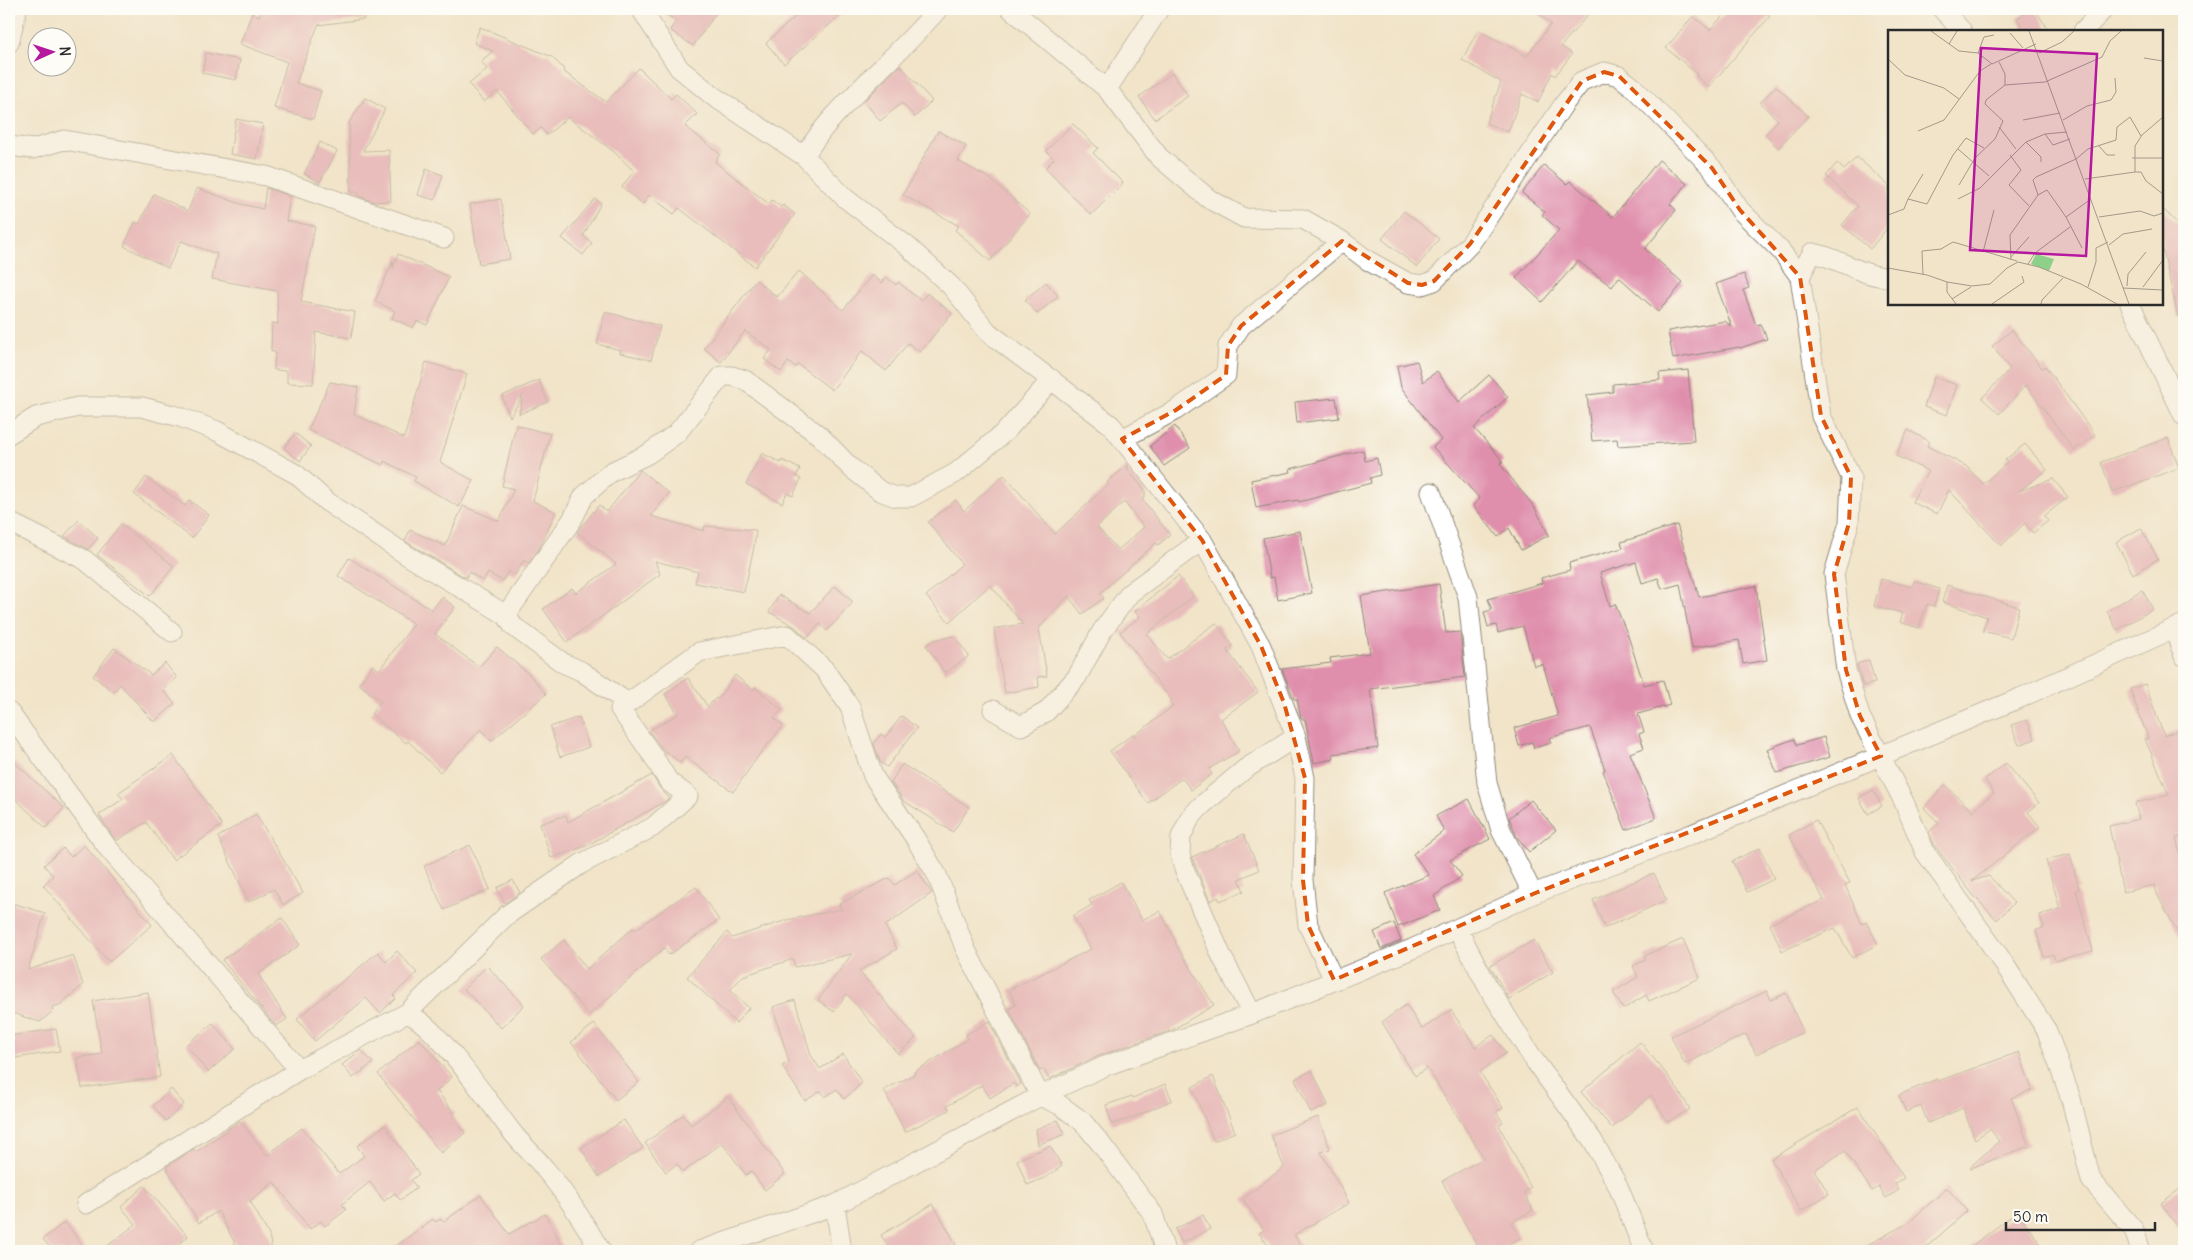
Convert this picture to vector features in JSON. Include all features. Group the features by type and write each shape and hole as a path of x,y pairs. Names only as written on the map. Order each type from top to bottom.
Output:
{"street":[{"path":"9,43 17,9"},
{"path":"641,9 679,68 713,96 804,156 844,198 907,246 951,286 988,332 1052,378 1111,425 1202,540 1261,646 1296,737 1305,778 1303,880 1308,925 1334,980"},
{"path":"804,156 829,123 872,77 912,40 938,9"},
{"path":"1012,9 1107,89 1158,156 1209,199 1244,218 1303,219 1342,241 1367,260 1408,283 1422,285 1434,281 1470,244 1582,80 1604,72 1619,76 1633,87 1712,168 1740,210 1781,251 1800,276 1821,416 1851,477 1849,523 1834,574 1846,670 1860,716 1904,802 1925,852 2000,959 2046,1031 2071,1099 2091,1180 2134,1230 2141,1251"},
{"path":"1107,89 1159,9"},
{"path":"1942,9 1961,30"},
{"path":"2084,30 2104,9"},
{"path":"9,146 33,150 64,140 266,176 444,238"},
{"path":"1122,439 1176,410 1226,375 1228,346 1241,326 1342,241"},
{"path":"1800,276 1812,254 1827,255 1878,277 1888,277"},
{"path":"2130,305 2184,416"},
{"path":"506,615 572,520 584,496 611,472 648,454 677,433 722,376 732,376 746,380 820,436 850,467 880,491 896,497 911,496 956,473 1006,431 1052,378"},
{"path":"9,434 36,417 78,407 142,407 180,417 217,431 296,474 326,502 408,556 506,615 513,626 563,663 580,671 628,703"},
{"path":"1431,492 1468,597 1487,784 1501,830 1533,894"},
{"path":"9,522 85,560 172,632"},
{"path":"993,710 1021,726 1046,712 1077,678 1102,631 1130,593 1202,540"},
{"path":"699,1251 835,1205 1040,1096 1105,1066 1252,1014 1458,930 1533,894 1692,834 2020,698 2179,626 2184,656"},
{"path":"86,1204 299,1070 407,1012 507,915 581,864 653,827 688,796 669,782 620,709 699,652 787,635 824,669 850,706 872,776 915,838 937,875 965,948 1040,1096 1060,1105 1083,1122 1101,1144 1153,1214 1165,1251"},
{"path":"9,712 108,848 299,1070"},
{"path":"1252,1014 1222,957 1185,871 1180,855 1181,837 1190,818 1201,806 1245,769 1296,737"},
{"path":"1458,930 1488,987 1534,1060 1593,1141 1618,1186 1644,1251"},
{"path":"407,1012 416,1016 446,1048 514,1136 545,1169 580,1216 601,1251"},
{"path":"835,1205 842,1251"}],"highlighted area":[{"path":"1604,72 1619,76 1712,168 1740,210 1800,277 1821,416 1851,477 1849,523 1834,574 1846,670 1860,716 1881,756 1533,894 1334,980 1308,925 1303,880 1305,778 1284,703 1261,646 1202,540 1122,439 1176,410 1226,375 1228,346 1241,326 1342,241 1408,283 1422,285 1434,281 1470,244 1582,81"}],"building":[{"path":"262,9 363,9 364,19 318,25 296,83 321,91 313,119 274,108 287,62 240,44 252,13 259,16"},
{"path":"658,9 719,9 693,46 670,30 676,21"},
{"path":"804,9 848,9 784,64 766,43"},
{"path":"1533,9 1593,9 1561,46 1572,54 1555,76 1552,73 1538,102 1522,94 1508,132 1486,123 1501,82 1462,60 1478,30 1527,56 1551,24"},
{"path":"1729,9 1762,9 1770,16 1709,87 1696,76 1697,74 1666,48 1693,16 1710,30"},
{"path":"2035,9 2048,30 2024,30 2017,18"},
{"path":"480,27 552,57 564,69 563,71 606,102 639,68 671,99 676,94 697,114 685,126 720,154 715,162 769,204 772,200 795,214 755,267 679,208 674,214 649,195 643,204 622,187 634,171 613,151 568,117 547,135 541,128 533,134 497,91 484,102 469,84 487,69 481,61 493,51 474,43"},
{"path":"206,53 240,60 236,80 202,73"},
{"path":"900,65 932,101 915,117 902,103 880,121 864,101"},
{"path":"1172,73 1188,96 1155,119 1139,97"},
{"path":"1776,86 1808,116 1778,148 1765,135 1778,120 1760,103"},
{"path":"365,98 385,109 363,151 389,150 391,201 374,202 359,196 358,192 351,192 349,123"},
{"path":"236,119 263,124 257,159 230,154"},
{"path":"1073,124 1098,148 1093,153 1123,183 1091,215 1045,168 1054,159 1046,151"},
{"path":"938,131 966,146 958,161 989,178 1030,214 990,261 955,230 959,226 903,195"},
{"path":"320,142 337,151 320,182 304,174"},
{"path":"1857,157 1888,185 1888,227 1870,249 1842,225 1858,206 1826,176 1837,163 1844,170"},
{"path":"1659,160 1687,184 1670,204 1676,210 1645,249 1683,283 1658,312 1619,277 1612,287 1578,261 1542,302 1516,278 1559,230 1542,215 1545,212 1522,193 1544,165 1567,184 1570,181 1613,217"},
{"path":"426,169 443,175 435,200 418,195"},
{"path":"197,188 241,204 263,209 266,188 290,196 286,221 315,226 301,302 355,312 351,338 316,332 313,384 287,383 287,371 274,370 275,352 271,351 272,323 278,324 277,291 212,279 217,254 181,241 168,268 124,246 135,222 139,224 154,194 188,211"},
{"path":"501,199 510,259 479,264 470,204"},
{"path":"595,199 601,203 583,236 592,243 583,255 562,238"},
{"path":"2163,209 2184,230 2184,316 2178,317 2163,250"},
{"path":"1404,211 1439,239 1417,267 1382,239"},
{"path":"398,254 449,277 427,325 417,321 413,328 392,318 395,311 375,301 393,261 393,268"},
{"path":"799,271 843,310 872,275 882,283 886,277 896,285 898,282 921,301 927,293 952,313 920,352 908,343 886,371 862,351 832,390 798,364 796,367 788,362 781,372 764,359 771,350 745,331 721,362 704,348 756,280 777,297"},
{"path":"1744,274 1749,288 1743,290 1756,325 1761,324 1767,339 1740,348 1673,359 1668,331 1725,321 1732,327 1716,284"},
{"path":"1046,282 1058,296 1037,314 1025,300"},
{"path":"605,312 660,326 651,360 620,353 621,350 597,344"},
{"path":"2012,330 2042,368 2045,366 2095,435 2074,450 2026,385 1999,414 1982,398 2010,369 1992,346"},
{"path":"1417,361 1423,382 1437,371 1459,402 1489,375 1508,397 1474,428 1503,461 1500,464 1535,508 1549,535 1521,550 1509,528 1498,537 1473,505 1480,499 1433,447 1441,440 1401,387 1397,366"},
{"path":"426,362 467,374 440,462 474,481 459,507 414,481 416,477 384,461 383,465 308,430 330,382 358,387 354,414 404,438"},
{"path":"1688,370 1694,441 1618,446 1617,439 1592,441 1587,395 1613,392 1613,384 1660,380 1659,373"},
{"path":"1934,377 1957,385 1947,415 1924,407"},
{"path":"539,380 548,402 519,414 523,395 510,417 502,396"},
{"path":"1336,398 1339,418 1297,423 1295,402"},
{"path":"516,425 550,434 533,501 556,512 541,545 529,563 524,560 515,575 509,571 502,581 488,573 483,581 469,572 466,578 405,541 410,530 445,546 463,506 499,521 514,489 502,486"},
{"path":"1175,426 1190,448 1164,466 1150,446"},
{"path":"1908,430 1929,441 1927,446 1966,466 1983,484 2007,463 2005,460 2025,444 2047,470 2019,491 2053,479 2068,497 2044,516 2048,521 2033,533 2025,523 2001,546 1949,490 1937,514 1912,502 1928,471 1896,456"},
{"path":"295,433 311,446 300,461 284,448"},
{"path":"2168,438 2179,468 2112,492 2101,462"},
{"path":"1363,450 1365,461 1377,458 1380,475 1370,478 1371,483 1299,502 1298,500 1256,508 1251,480 1291,472 1290,469"},
{"path":"762,453 781,463 782,460 800,469 796,476 801,479 793,496 787,493 782,503 746,484"},
{"path":"1128,465 1128,470 1145,490 1145,497 1142,499 1170,535 1158,545 1156,543 1100,593 1104,598 1082,614 1068,596 1039,628 1047,676 1038,677 1039,687 1005,693 994,629 1023,624 990,585 949,622 926,596 962,564 928,522 956,500 964,511 1004,475 1055,534 1109,484 1107,482","holes":["1124,502 1144,527 1118,550 1097,527"]},
{"path":"640,470 669,493 651,516 704,531 705,526 756,530 744,592 695,583 698,572 655,561 660,574 567,642 543,609 572,588 576,593 616,564 577,532 599,505 607,512"},
{"path":"146,477 185,506 189,500 209,515 192,538 134,494"},
{"path":"79,520 98,538 88,549 64,536"},
{"path":"121,524 174,566 150,596 97,555"},
{"path":"1677,525 1699,597 1756,586 1767,660 1743,664 1739,640 1692,648 1680,584 1662,589 1658,578 1642,583 1636,562 1600,573 1610,606 1615,604 1628,636 1644,685 1663,680 1670,705 1638,714 1644,732 1639,734 1644,748 1630,753 1656,818 1626,830 1603,771 1605,770 1590,727 1549,738 1551,743 1534,748 1532,742 1519,746 1514,728 1558,716 1543,664 1534,666 1523,626 1498,633 1496,625 1488,627 1484,612 1492,610 1488,599 1542,583 1541,578 1570,570 1569,563 1623,548 1621,542"},
{"path":"2141,528 2158,559 2133,574 2116,542"},
{"path":"1300,531 1312,593 1278,600 1274,577 1270,578 1263,538"},
{"path":"349,558 432,610 442,597 455,607 435,634 479,667 497,647 530,675 546,694 491,741 481,729 440,772 408,741 406,743 371,714 381,701 359,684 373,665 379,670 414,624 338,576"},
{"path":"1178,576 1194,596 1147,634 1167,659 1216,623 1233,646 1227,650 1258,692 1221,719 1239,751 1209,769 1212,774 1191,790 1182,778 1148,803 1110,751 1133,734 1134,736 1173,706 1170,703 1172,701 1120,632 1140,617 1135,611"},
{"path":"1881,579 1912,587 1914,581 1939,589 1934,606 1927,604 1919,628 1900,622 1903,613 1874,606"},
{"path":"1439,584 1446,633 1460,632 1465,677 1370,689 1378,748 1333,754 1334,759 1314,763 1305,719 1301,719 1297,699 1294,699 1282,669 1331,663 1330,658 1370,653 1361,596"},
{"path":"1947,585 2019,607 2011,638 1983,631 1987,617 1942,602"},
{"path":"835,586 853,602 827,631 820,624 807,638 794,626 769,612 779,595 810,613"},
{"path":"2142,590 2153,609 2117,630 2107,611"},
{"path":"954,636 969,656 945,673 926,645 934,640"},
{"path":"114,648 151,675 165,663 177,678 163,690 175,704 154,722 120,684 114,692 93,676"},
{"path":"1869,660 1875,683 1863,686 1857,664"},
{"path":"735,675 753,690 755,687 782,710 774,718 783,726 759,755 733,792 685,757 681,763 663,750 649,731 678,714 665,694 688,678 708,707 716,698 718,699"},
{"path":"2145,684 2164,736 2181,729 2184,738 2184,837 2176,838 2184,872 2184,944 2157,894 2155,885 2123,892 2109,826 2139,819 2135,803 2169,795 2145,739 2148,738 2130,689"},
{"path":"902,716 917,728 887,767 880,762 874,743 881,734 885,737"},
{"path":"579,717 589,747 560,757 550,727"},
{"path":"2027,720 2035,739 2019,745 2011,725"},
{"path":"1824,737 1830,757 1777,773 1767,749 1794,739 1797,745"},
{"path":"173,755 222,825 173,860 146,822 116,841 99,815 123,799 118,793"},
{"path":"9,757 64,808 46,828 9,793"},
{"path":"2006,763 2039,803 2028,812 2040,827 1972,881 1989,876 2014,903 1997,920 1974,896 1935,846 1929,832 1939,823 1924,808 1945,785 1972,811 1994,793 1985,780"},
{"path":"902,764 969,807 953,832 904,801 891,782"},
{"path":"652,775 669,798 586,846 551,858 540,824 566,815 568,822"},
{"path":"1873,790 1882,806 1868,814 1859,798"},
{"path":"1469,799 1490,839 1450,860 1462,876 1434,896 1440,910 1398,927 1385,893 1429,875 1413,854 1444,831 1436,816"},
{"path":"1531,800 1556,830 1529,852 1517,837 1509,818"},
{"path":"256,814 303,893 283,905 274,889 249,902 218,837"},
{"path":"1816,820 1850,883 1845,885 1862,924 1866,922 1878,944 1852,958 1835,928 1782,951 1770,924 1824,900 1789,835"},
{"path":"1244,834 1259,870 1239,879 1244,891 1220,901 1218,897 1210,901 1192,857"},
{"path":"84,845 152,925 109,962 43,885 53,876 44,865 63,848 71,857"},
{"path":"470,845 490,889 444,910 424,866"},
{"path":"1760,848 1774,879 1747,892 1732,861"},
{"path":"2070,854 2079,889 2076,890 2093,951 2055,961 2053,954 2044,957 2036,930 2044,928 2040,915 2060,909 2046,860"},
{"path":"917,870 932,893 885,926 897,949 859,971 916,1038 898,1054 847,994 834,1012 818,1000 852,954 795,967 793,959 743,976 730,990 749,1008 736,1023 687,977 727,932 732,938 787,920 842,909 839,904 889,878 895,885"},
{"path":"1654,873 1666,900 1605,928 1593,900"},
{"path":"513,880 520,893 505,903 497,888"},
{"path":"1121,882 1142,920 1160,911 1175,943 1214,1005 1172,1030 1101,1055 1049,1079 1044,1069 1040,1071 1009,1009 1016,1005 1009,990 1091,949 1073,916 1092,905 1089,900"},
{"path":"696,887 719,920 669,955 664,948 589,1015 541,959 564,940 587,969 633,928 635,930"},
{"path":"9,902 45,913 28,970 73,955 83,985 60,1005 52,1007 53,1011 40,1022 9,1012"},
{"path":"282,918 300,945 258,974 287,1019 276,1026 222,960"},
{"path":"1394,923 1401,941 1381,949 1374,932"},
{"path":"1683,939 1700,978 1649,1001 1646,995 1623,1009 1613,992 1638,977 1633,966 1646,960 1644,956"},
{"path":"1534,940 1553,972 1509,999 1490,966"},
{"path":"397,951 417,973 393,995 396,998 380,1013 366,998 315,1041 297,1019 378,952 386,962"},
{"path":"487,966 524,1005 501,1028 464,989"},
{"path":"1767,991 1771,1000 1786,993 1803,1032 1756,1054 1746,1034 1685,1064 1671,1036"},
{"path":"148,992 160,1077 82,1088 77,1058 102,1054 93,1001"},
{"path":"795,1000 811,1055 820,1069 843,1054 862,1083 844,1099 837,1089 825,1097 821,1091 805,1101 782,1066 789,1062 773,1007"},
{"path":"1406,1005 1422,1029 1451,1010 1475,1047 1493,1035 1506,1053 1480,1072 1503,1108 1496,1112 1503,1122 1499,1125 1531,1188 1524,1192 1533,1210 1512,1222 1520,1238 1496,1251 1480,1251 1442,1181 1484,1158 1427,1068 1415,1076 1382,1022"},
{"path":"989,1021 1021,1084 1016,1087 1014,1083 990,1098 982,1085 947,1106 949,1110 905,1132 884,1090 915,1074 914,1072 968,1039 966,1035"},
{"path":"213,1023 235,1049 208,1072 186,1045"},
{"path":"594,1024 639,1082 616,1100 571,1042"},
{"path":"56,1029 60,1051 9,1059 9,1036"},
{"path":"419,1039 452,1077 437,1091 455,1114 452,1116 465,1133 441,1153 378,1074"},
{"path":"1640,1042 1673,1082 1690,1109 1668,1122 1651,1095 1612,1128 1581,1092"},
{"path":"361,1050 373,1063 353,1078 342,1065"},
{"path":"2019,1052 2032,1090 2011,1098 2029,1146 1971,1168 1999,1141 1990,1129 1975,1139 1963,1108 1928,1123 1921,1106 1906,1112 1899,1095 1937,1079 1938,1081"},
{"path":"1312,1070 1328,1105 1311,1113 1295,1079"},
{"path":"1213,1076 1235,1132 1214,1141 1192,1087"},
{"path":"1165,1084 1172,1100 1132,1118 1112,1124 1106,1105 1132,1096 1133,1098"},
{"path":"171,1089 184,1104 166,1121 153,1106"},
{"path":"728,1097 785,1174 765,1190 751,1171 746,1175 722,1143 683,1172 677,1164 666,1172 645,1143 683,1115 691,1125"},
{"path":"1858,1107 1904,1178 1895,1184 1899,1190 1886,1198 1879,1187 1872,1191 1845,1151 1814,1170 1829,1194 1801,1211 1771,1159"},
{"path":"1318,1117 1330,1149 1321,1152 1349,1203 1294,1235 1305,1251 1272,1251 1259,1233 1264,1230 1243,1199 1284,1167 1271,1135"},
{"path":"624,1120 643,1148 599,1177 581,1148"},
{"path":"1058,1120 1065,1134 1038,1145 1036,1129"},
{"path":"240,1121 267,1155 302,1128 339,1174 364,1156 357,1146 385,1125 419,1174 411,1180 417,1188 400,1200 395,1193 384,1201 370,1182 342,1204 346,1210 325,1226 321,1221 310,1229 274,1182 250,1201 269,1235 272,1251 239,1251 218,1211 199,1223 166,1167 194,1149 196,1152"},
{"path":"1050,1146 1062,1166 1047,1177 1027,1185 1017,1160"},
{"path":"144,1186 188,1236 171,1251 101,1251 136,1224 121,1207"},
{"path":"2184,1186 2184,1236 2161,1203"},
{"path":"1947,1188 1967,1211 1922,1251 1856,1251 1908,1223"},
{"path":"481,1195 509,1234 545,1214 565,1251 389,1251 433,1219 435,1222 441,1219 443,1222"},
{"path":"933,1204 956,1244 944,1251 891,1251 881,1235"},
{"path":"2017,1212 2046,1251 1965,1251"},
{"path":"1203,1215 1210,1229 1182,1243 1175,1229"},
{"path":"65,1222 87,1251 53,1251 43,1239"}]}
